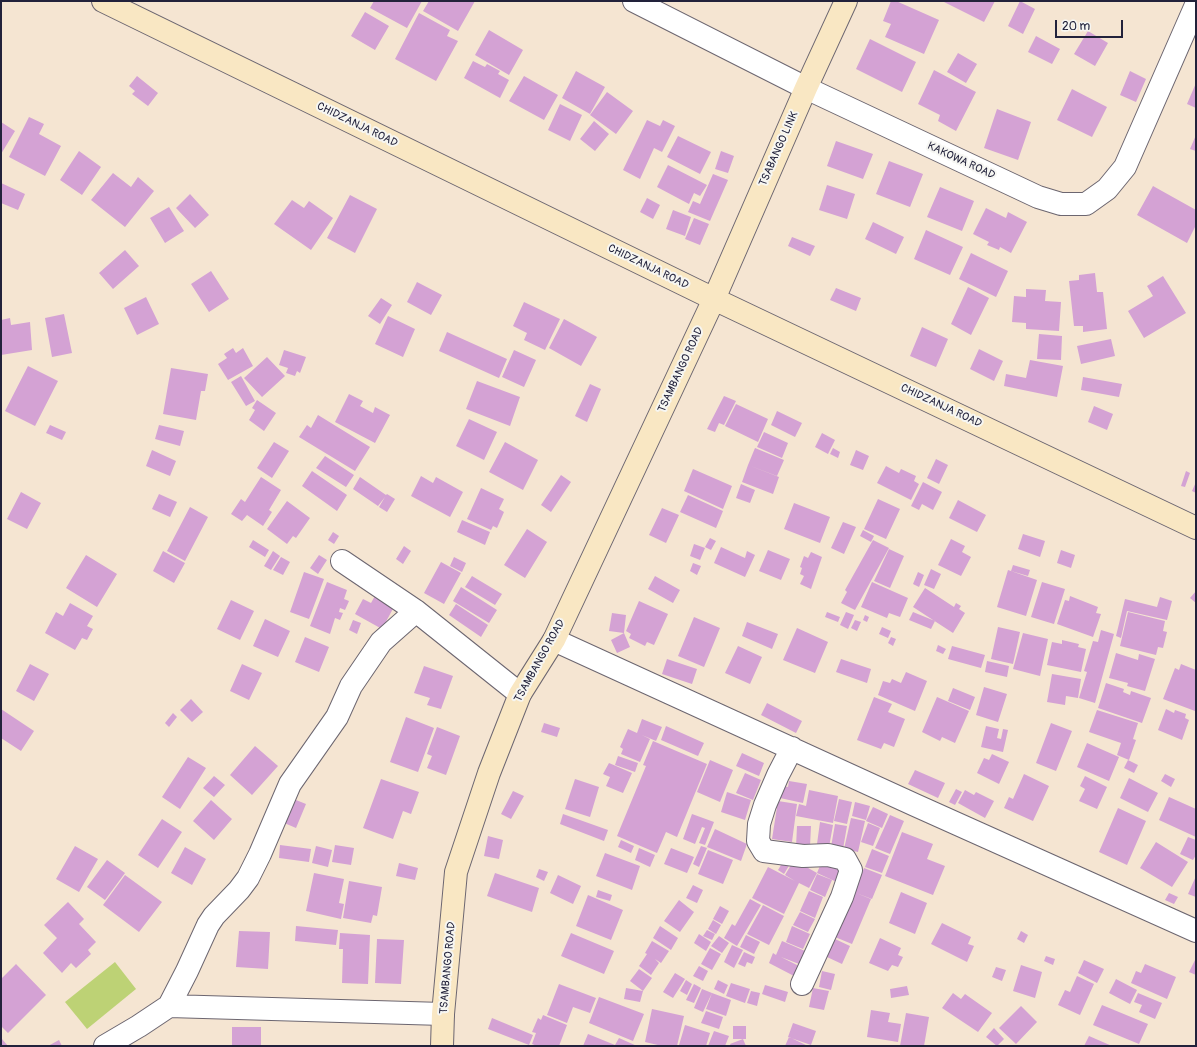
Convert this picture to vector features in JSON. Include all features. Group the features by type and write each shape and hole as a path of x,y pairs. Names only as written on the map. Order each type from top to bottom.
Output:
{"street":[{"name":"CHIDZANJA ROAD","path":"103,1 714,299 1196,528"},
{"name":"KAKOWA ROAD","path":"634,1 806,88 1038,197 1061,204 1086,204 1108,189 1125,167 1196,5"},
{"name":"TSABANGO LINK","path":"714,299 806,88 846,1"},
{"name":"TSAMBANGO ROAD","path":"442,1046 443,1014 456,872 489,773 520,694 554,640 714,299"},
{"path":"342,561 416,611 520,694"},
{"path":"105,1046 169,1006 208,925 214,916 239,890 248,878 290,784 337,717 352,686 382,642 416,611"},
{"path":"554,640 1196,931"},
{"path":"792,748 765,805 759,824 758,841 764,851 802,856 828,855 845,859 851,870 842,897 802,984"},
{"path":"169,1006 443,1014"}],"green space":[{"path":"115,962 136,989 87,1029 65,1002"}],"building":[{"path":"374,1 422,1 407,28 370,8"},
{"path":"429,1 475,1 458,31 423,11"},
{"path":"891,1 896,1 939,20 924,54 885,37 891,24 883,21"},
{"path":"942,1 995,1 984,22"},
{"path":"1020,1 1035,9 1023,34 1008,26"},
{"path":"365,12 389,26 375,50 351,36"},
{"path":"419,13 450,30 447,36 458,41 436,81 395,59"},
{"path":"489,30 523,50 509,75 475,55"},
{"path":"1088,31 1108,43 1095,66 1074,54"},
{"path":"1036,36 1060,49 1052,64 1028,52"},
{"path":"870,39 916,62 902,92 856,69"},
{"path":"958,53 977,64 966,83 947,72"},
{"path":"473,61 485,67 487,64 500,71 498,74 509,80 500,98 464,78"},
{"path":"934,70 976,92 956,131 938,121 940,115 918,104"},
{"path":"576,71 605,87 590,114 562,98"},
{"path":"1130,71 1146,79 1136,102 1120,95"},
{"path":"137,76 158,93 148,106 132,94 135,91 129,86"},
{"path":"524,76 558,95 544,120 509,101"},
{"path":"1196,83 1196,108 1187,104"},
{"path":"1072,89 1107,107 1092,137 1057,120"},
{"path":"607,92 633,111 616,134 590,115"},
{"path":"560,104 582,115 570,141 548,130"},
{"path":"997,109 1031,122 1018,160 984,148"},
{"path":"29,117 44,124 39,134 61,146 45,176 9,157"},
{"path":"647,120 660,126 663,120 675,126 662,152 654,148 640,179 623,170"},
{"path":"594,121 609,134 595,151 580,139"},
{"path":"1,122 15,131 1,154"},
{"path":"1196,135 1196,151 1190,149"},
{"path":"678,136 711,152 700,174 667,157"},
{"path":"836,141 873,154 863,179 827,166"},
{"path":"79,151 101,167 82,195 60,180"},
{"path":"721,151 734,156 728,173 715,169"},
{"path":"889,161 923,174 910,207 876,194"},
{"path":"668,165 707,185 700,196 694,193 689,204 657,187"},
{"path":"113,173 131,187 138,177 154,191 125,227 91,200"},
{"path":"713,174 728,180 710,221 688,212 693,201 700,204"},
{"path":"1,183 25,194 18,210 1,203"},
{"path":"827,185 855,194 847,219 819,210"},
{"path":"1153,186 1196,210 1196,225 1187,243 1137,215"},
{"path":"940,187 974,201 962,231 927,217"},
{"path":"190,194 209,215 195,228 176,208"},
{"path":"350,195 377,209 355,253 327,238"},
{"path":"647,198 660,205 653,219 640,212"},
{"path":"292,200 304,208 309,201 333,218 311,250 274,224"},
{"path":"169,207 184,231 165,243 150,218"},
{"path":"986,208 1006,218 1008,212 1027,222 1011,253 1000,247 999,250 987,245 989,242 973,234"},
{"path":"673,210 691,217 685,236 666,229"},
{"path":"694,218 709,224 700,245 685,239"},
{"path":"873,222 904,237 896,254 865,239"},
{"path":"926,230 963,247 950,275 914,259"},
{"path":"792,237 815,246 810,256 788,246"},
{"path":"125,250 139,266 113,289 99,273"},
{"path":"971,253 1008,271 996,297 959,279"},
{"path":"211,271 229,299 209,312 191,284"},
{"path":"1095,273 1097,292 1103,292 1107,329 1083,332 1083,326 1074,326 1069,281 1079,280 1079,275"},
{"path":"1163,276 1186,313 1144,338 1128,311 1153,296 1147,286"},
{"path":"417,282 442,295 431,315 407,302"},
{"path":"968,287 989,298 971,335 951,324"},
{"path":"836,288 861,298 856,311 830,300"},
{"path":"1026,289 1046,290 1045,301 1061,302 1059,331 1026,329 1026,323 1012,322 1014,296 1026,297"},
{"path":"146,297 159,324 137,335 124,308"},
{"path":"381,298 392,305 380,324 368,316"},
{"path":"524,302 560,319 545,350 524,340 527,333 513,326"},
{"path":"64,314 72,353 52,357 45,318"},
{"path":"388,316 415,329 403,357 375,344"},
{"path":"10,318 11,325 30,322 32,350 1,355 1,320"},
{"path":"564,319 597,337 581,366 549,348"},
{"path":"922,327 948,339 936,367 910,356"},
{"path":"447,332 507,359 499,378 439,351"},
{"path":"1039,334 1062,336 1061,360 1037,359"},
{"path":"1111,339 1115,356 1081,364 1077,346"},
{"path":"233,348 236,353 243,348 253,366 228,380 218,364 227,358 224,354"},
{"path":"979,349 1003,361 994,381 970,369"},
{"path":"284,350 306,357 300,373 297,371 295,376 286,373 288,368 279,365"},
{"path":"514,350 536,360 524,387 502,377"},
{"path":"267,357 285,376 262,397 244,378"},
{"path":"1030,360 1063,366 1057,397 1004,386 1006,374 1026,378"},
{"path":"28,366 58,381 35,426 5,411"},
{"path":"171,368 208,374 205,391 201,391 196,420 163,414"},
{"path":"241,376 255,401 246,406 231,382"},
{"path":"1083,377 1122,384 1119,397 1081,390"},
{"path":"477,381 520,397 510,426 466,409"},
{"path":"590,384 601,389 587,422 575,416"},
{"path":"349,394 363,401 360,406 373,413 375,407 390,415 375,443 335,422"},
{"path":"724,396 736,401 724,425 719,423 715,432 707,429"},
{"path":"257,400 276,413 264,431 249,420 255,410 252,408"},
{"path":"736,404 768,419 758,442 725,426"},
{"path":"1094,406 1113,414 1107,430 1088,422"},
{"path":"777,411 802,423 795,437 771,425"},
{"path":"318,415 370,447 355,471 299,437 307,425 311,428"},
{"path":"469,419 497,432 484,460 456,446"},
{"path":"50,425 66,432 62,440 46,433"},
{"path":"159,425 184,431 180,446 155,439"},
{"path":"764,432 788,443 782,458 757,447"},
{"path":"822,433 835,440 828,454 815,447"},
{"path":"274,442 289,451 272,478 257,468"},
{"path":"505,442 538,460 523,490 489,472"},
{"path":"755,448 784,460 777,476 748,465"},
{"path":"833,448 840,452 838,458 830,454"},
{"path":"152,450 176,461 170,476 146,466"},
{"path":"856,450 869,456 863,470 850,465"},
{"path":"325,456 354,475 346,487 316,468"},
{"path":"936,459 948,465 939,484 927,478"},
{"path":"748,465 779,477 773,494 742,482"},
{"path":"886,466 899,473 901,469 916,476 914,481 919,484 911,500 877,483"},
{"path":"693,469 732,486 723,509 684,491"},
{"path":"312,471 347,495 337,511 302,486"},
{"path":"1186,471 1190,473 1185,487 1181,486"},
{"path":"561,475 571,482 551,512 541,505"},
{"path":"421,476 433,483 436,477 463,492 450,517 411,496"},
{"path":"261,477 281,490 269,510 272,512 263,526 247,515 242,521 231,514 241,499 245,502"},
{"path":"360,477 386,495 387,494 395,499 387,512 379,507 385,497 378,506 353,489"},
{"path":"923,482 942,492 933,510 922,504 919,510 911,506"},
{"path":"1196,482 1196,493 1192,491"},
{"path":"741,484 755,490 750,503 736,498"},
{"path":"481,488 504,499 499,509 504,512 497,528 493,526 491,530 467,519"},
{"path":"21,492 41,503 27,529 7,519"},
{"path":"159,494 177,502 170,517 152,509"},
{"path":"688,495 723,511 716,528 680,512"},
{"path":"878,499 900,509 886,539 864,529"},
{"path":"958,500 986,515 977,532 949,518"},
{"path":"287,501 310,518 296,538 293,536 287,544 267,529"},
{"path":"794,503 830,517 820,543 784,529"},
{"path":"190,507 208,517 185,561 167,551"},
{"path":"662,508 679,515 666,543 649,535"},
{"path":"462,520 490,532 485,545 457,532"},
{"path":"843,522 856,527 844,554 831,548"},
{"path":"527,529 547,542 525,578 504,565"},
{"path":"863,530 874,536 871,542 860,536"},
{"path":"333,532 339,536 334,544 328,540"},
{"path":"1023,534 1045,541 1040,557 1018,549"},
{"path":"710,538 716,541 711,550 705,547"},
{"path":"951,539 965,546 962,552 971,557 961,576 938,565"},
{"path":"253,540 269,550 265,557 249,547"},
{"path":"873,540 889,548 855,610 841,603 847,592 845,590"},
{"path":"694,544 705,548 700,560 690,556"},
{"path":"404,546 411,551 403,564 396,559"},
{"path":"721,547 745,558 747,551 755,555 745,577 714,563"},
{"path":"889,549 904,556 890,588 874,581"},
{"path":"768,550 790,559 781,580 759,571"},
{"path":"1061,550 1075,555 1071,568 1057,563"},
{"path":"163,551 185,563 174,583 153,571"},
{"path":"273,551 280,556 271,570 264,566"},
{"path":"811,552 822,557 811,589 800,584 804,576 800,574 802,568 800,567 804,556 808,558"},
{"path":"86,555 117,574 97,607 66,588"},
{"path":"319,555 327,560 318,574 310,568"},
{"path":"281,557 290,562 283,575 273,570"},
{"path":"454,557 466,563 462,572 450,566"},
{"path":"441,562 461,573 444,604 424,593"},
{"path":"693,563 701,566 697,575 690,571"},
{"path":"1013,565 1030,570 1028,576 1011,571"},
{"path":"931,569 941,574 934,589 924,585"},
{"path":"1008,570 1037,580 1026,616 997,607"},
{"path":"304,572 324,579 309,619 290,612"},
{"path":"918,572 924,575 919,587 913,584"},
{"path":"472,576 502,594 495,605 465,587"},
{"path":"655,576 680,590 673,603 648,589"},
{"path":"327,582 347,590 344,599 349,601 345,610 340,608 339,612 343,613 340,620 335,618 330,634 310,626"},
{"path":"872,582 908,598 900,617 889,613 887,618 861,607"},
{"path":"1042,582 1065,589 1054,624 1031,617"},
{"path":"461,587 497,610 489,623 453,601"},
{"path":"925,588 954,607 956,603 961,606 959,609 965,613 953,633 913,607"},
{"path":"1196,591 1196,603 1190,598"},
{"path":"376,594 395,605 382,629 355,614 363,599 371,603"},
{"path":"1070,596 1098,607 1096,613 1101,614 1093,637 1057,624 1065,600 1069,601"},
{"path":"1160,597 1172,601 1167,620 1127,611 1121,638 1116,636 1125,599 1157,607"},
{"path":"231,600 254,611 240,640 217,629"},
{"path":"639,601 668,614 654,645 647,642 645,646 629,638 631,634 626,631"},
{"path":"70,603 93,616 87,626 93,629 87,640 82,638 75,650 45,633 56,612 63,616"},
{"path":"456,604 488,625 481,637 449,615"},
{"path":"827,612 840,617 838,622 825,617"},
{"path":"846,612 854,615 848,629 840,625"},
{"path":"913,612 935,621 931,629 909,620"},
{"path":"1128,612 1165,621 1163,631 1167,632 1163,648 1158,647 1156,655 1120,646"},
{"path":"612,613 626,615 624,633 609,631"},
{"path":"865,615 869,617 867,622 863,620"},
{"path":"694,617 720,628 704,667 678,656"},
{"path":"265,619 290,631 278,657 253,646"},
{"path":"353,620 361,623 357,634 349,630"},
{"path":"855,620 861,622 857,631 851,628"},
{"path":"747,622 778,634 772,649 742,636"},
{"path":"882,627 891,631 888,638 879,634"},
{"path":"998,627 1020,632 1013,664 991,659"},
{"path":"797,628 828,642 815,673 783,660"},
{"path":"1101,630 1114,634 1095,703 1079,698 1087,672 1084,671 1093,641 1098,642"},
{"path":"624,633 630,647 617,653 611,640"},
{"path":"1023,633 1048,639 1040,676 1013,669"},
{"path":"305,637 329,647 319,672 295,662"},
{"path":"891,637 896,639 893,646 888,643"},
{"path":"1062,640 1079,644 1078,647 1086,649 1081,672 1047,665 1052,642 1062,644"},
{"path":"938,645 946,649 943,654 936,651"},
{"path":"738,646 762,657 750,684 725,673"},
{"path":"952,646 985,655 981,668 948,659"},
{"path":"1116,653 1138,660 1139,654 1155,659 1145,691 1127,686 1128,683 1109,678"},
{"path":"667,659 697,669 692,684 662,674"},
{"path":"841,659 871,669 867,683 836,672"},
{"path":"987,661 1009,666 1007,677 985,672"},
{"path":"30,664 49,674 34,701 16,691"},
{"path":"242,664 262,673 249,700 230,691"},
{"path":"1181,664 1196,670 1195,711 1163,699 1175,668 1179,670"},
{"path":"424,666 453,676 441,709 427,705 430,698 414,693"},
{"path":"906,672 927,681 915,711 878,695 883,681 890,683 892,679 901,683"},
{"path":"1052,674 1081,679 1078,698 1066,696 1065,705 1047,702"},
{"path":"1106,683 1124,689 1123,692 1130,695 1131,691 1151,698 1142,723 1098,708"},
{"path":"984,687 1007,694 998,722 976,715"},
{"path":"953,688 975,697 970,710 948,701"},
{"path":"874,697 892,704 888,712 905,719 894,747 884,743 881,749 857,740"},
{"path":"937,697 969,711 955,743 942,737 940,741 922,732"},
{"path":"191,699 203,712 192,722 180,710"},
{"path":"767,703 802,721 796,733 761,715"},
{"path":"1,709 34,731 21,751 1,738"},
{"path":"1166,709 1174,713 1175,710 1186,714 1185,718 1189,720 1182,740 1158,730"},
{"path":"1097,710 1138,723 1133,739 1136,740 1129,760 1117,755 1121,743 1089,732"},
{"path":"173,713 177,717 169,727 165,723"},
{"path":"406,717 434,728 418,772 390,762"},
{"path":"642,719 662,727 656,741 642,735 650,739 640,762 621,754 623,749 620,747 628,729 637,733"},
{"path":"544,723 560,728 557,737 541,732"},
{"path":"1051,723 1072,731 1056,771 1036,763"},
{"path":"666,726 704,743 698,756 661,740"},
{"path":"986,726 999,729 997,738 1001,739 1003,729 1008,730 1003,752 981,747"},
{"path":"437,727 460,736 446,775 427,768 432,756 427,754"},
{"path":"653,741 707,764 677,837 666,832 657,853 617,836 646,766 643,765"},
{"path":"1087,743 1119,757 1109,781 1077,767"},
{"path":"255,746 278,766 252,795 230,775"},
{"path":"742,753 764,763 759,776 736,766"},
{"path":"992,754 1009,762 999,784 977,773 984,758 989,760"},
{"path":"618,756 638,763 635,772 615,765"},
{"path":"188,757 206,768 180,809 162,797"},
{"path":"710,760 733,770 720,802 697,792"},
{"path":"1128,760 1138,765 1134,773 1124,768"},
{"path":"609,763 632,773 623,793 606,786 610,777 603,774"},
{"path":"915,770 945,783 938,798 908,784"},
{"path":"745,773 761,780 753,800 736,793"},
{"path":"1024,774 1049,786 1033,821 1004,808 1009,797 1013,799"},
{"path":"1165,774 1175,779 1171,787 1161,781"},
{"path":"214,776 225,785 214,797 203,788"},
{"path":"1085,776 1107,787 1097,809 1079,801 1085,789 1080,786"},
{"path":"1129,778 1158,793 1148,812 1120,798"},
{"path":"381,779 419,792 411,814 403,811 393,839 363,828"},
{"path":"575,779 599,787 590,817 565,809"},
{"path":"789,781 807,784 803,803 780,798 783,786 788,787"},
{"path":"956,789 962,792 955,805 949,802"},
{"path":"809,790 838,796 833,823 796,816 799,804 806,806"},
{"path":"965,790 974,795 976,792 994,801 985,818 958,803"},
{"path":"513,791 524,796 511,819 501,814"},
{"path":"727,792 751,800 745,820 721,812"},
{"path":"1169,797 1196,809 1196,837 1159,820"},
{"path":"291,798 306,804 296,828 282,822"},
{"path":"839,799 852,802 847,824 834,821"},
{"path":"211,800 232,819 214,840 193,821"},
{"path":"778,801 797,804 792,842 772,839"},
{"path":"855,802 870,806 866,820 852,816"},
{"path":"873,807 888,814 882,828 866,821"},
{"path":"1118,808 1146,821 1127,865 1099,852"},
{"path":"563,814 608,830 604,841 560,824"},
{"path":"692,814 714,822 705,845 699,843 705,828 702,827 695,844 683,839"},
{"path":"890,815 904,821 890,854 875,848"},
{"path":"851,818 865,821 858,852 844,849"},
{"path":"162,819 182,832 158,868 138,855"},
{"path":"820,822 833,825 829,847 817,844"},
{"path":"868,823 880,828 873,846 861,842"},
{"path":"835,824 847,826 843,849 831,847"},
{"path":"797,826 811,826 810,847 796,847"},
{"path":"715,829 747,844 741,861 707,847"},
{"path":"902,832 933,844 927,859 945,866 933,895 885,876"},
{"path":"488,836 503,840 499,859 484,856"},
{"path":"1188,837 1196,840 1196,855 1193,860 1180,854"},
{"path":"621,840 634,846 631,853 618,847"},
{"path":"1156,842 1188,862 1172,887 1140,868"},
{"path":"280,845 311,849 309,862 279,858"},
{"path":"335,845 354,848 351,865 332,862"},
{"path":"75,846 98,859 79,892 56,879"},
{"path":"316,846 332,850 328,867 312,863"},
{"path":"701,846 707,848 699,867 693,864"},
{"path":"185,847 206,859 192,885 171,873"},
{"path":"639,848 655,855 650,867 635,860"},
{"path":"671,848 694,857 687,873 664,864"},
{"path":"872,849 889,856 882,873 865,867"},
{"path":"708,850 733,860 723,884 698,874"},
{"path":"605,853 640,866 632,890 596,876"},
{"path":"107,860 125,873 105,900 87,887"},
{"path":"784,860 790,864 784,874 778,870"},
{"path":"794,860 817,873 809,888 799,883 784,914 752,898 768,867 795,881 785,875"},
{"path":"822,861 844,871 839,883 817,873"},
{"path":"399,863 418,868 415,880 396,876"},
{"path":"864,868 882,875 872,899 856,893 871,899 852,944 835,937"},
{"path":"539,869 548,872 544,881 536,877"},
{"path":"314,873 344,879 339,903 344,904 341,919 306,911"},
{"path":"495,873 539,888 532,912 487,896"},
{"path":"817,874 832,880 825,897 810,890"},
{"path":"125,875 162,902 139,932 103,905"},
{"path":"558,875 581,886 573,904 550,893"},
{"path":"1196,876 1196,897 1188,894"},
{"path":"349,881 382,887 377,916 373,915 371,923 343,918"},
{"path":"693,885 703,890 697,903 686,898"},
{"path":"598,890 612,895 610,901 596,897"},
{"path":"809,891 823,897 815,918 800,911"},
{"path":"901,892 927,903 915,934 889,923"},
{"path":"1169,893 1178,897 1174,904 1165,900"},
{"path":"588,895 623,910 611,940 576,926"},
{"path":"750,899 761,905 737,946 724,938 732,924 735,926"},
{"path":"679,900 694,912 680,932 664,921"},
{"path":"68,902 84,919 79,924 96,942 88,950 91,954 76,968 71,963 62,973 43,953 57,938 44,925"},
{"path":"763,905 784,916 769,945 747,934"},
{"path":"720,906 729,911 722,924 713,919"},
{"path":"800,912 815,919 808,932 793,925"},
{"path":"713,920 721,925 716,934 708,929"},
{"path":"942,923 971,937 968,944 974,946 967,962 931,944"},
{"path":"296,926 338,930 336,945 295,941"},
{"path":"660,926 678,938 671,950 653,938"},
{"path":"792,926 810,934 803,949 786,942"},
{"path":"707,930 715,934 712,940 703,936"},
{"path":"239,931 270,932 268,969 236,967"},
{"path":"1021,931 1028,935 1024,943 1017,939"},
{"path":"340,933 370,935 368,984 342,983 343,949 339,949"},
{"path":"571,933 614,951 604,974 561,956"},
{"path":"699,934 711,942 706,951 694,943"},
{"path":"746,935 760,942 754,954 740,947"},
{"path":"719,936 729,943 722,953 711,946"},
{"path":"880,938 901,948 898,955 903,957 898,967 892,965 888,971 869,963"},
{"path":"377,939 404,940 401,984 375,983"},
{"path":"835,939 850,946 842,964 827,957"},
{"path":"652,941 669,951 661,963 655,959 659,963 651,975 639,966 647,954 645,953"},
{"path":"782,941 805,951 799,964 781,957 799,966 794,976 769,963 773,953 776,955"},
{"path":"732,945 743,950 734,968 724,962"},
{"path":"710,948 721,954 712,970 701,964"},
{"path":"744,952 755,957 752,964 747,962 745,967 738,964"},
{"path":"1046,956 1055,959 1053,965 1044,961"},
{"path":"1196,958 1196,975 1189,972"},
{"path":"1084,960 1104,969 1097,983 1078,973"},
{"path":"16,964 46,995 8,1033 1,1026 1,979"},
{"path":"1145,964 1176,977 1167,999 1131,983 1136,971 1141,973"},
{"path":"1021,965 1042,972 1035,998 1013,991"},
{"path":"699,966 708,971 703,981 693,976"},
{"path":"996,967 1006,970 1002,981 992,977"},
{"path":"639,969 652,978 643,991 630,981"},
{"path":"822,971 835,974 831,990 819,987"},
{"path":"675,973 685,979 673,998 663,992"},
{"path":"1077,976 1094,984 1080,1015 1058,1005 1065,990 1070,992"},
{"path":"1116,979 1137,990 1130,1004 1109,993"},
{"path":"686,980 692,984 687,995 680,991"},
{"path":"718,980 728,985 724,994 714,989"},
{"path":"731,983 750,989 745,1003 726,996"},
{"path":"559,984 596,998 590,1013 573,1007 567,1023 547,1015"},
{"path":"694,984 701,988 694,1003 686,1000"},
{"path":"765,985 788,992 785,1002 762,994"},
{"path":"907,986 909,995 891,998 890,989"},
{"path":"626,988 643,991 640,1002 624,999"},
{"path":"813,988 829,991 824,1010 809,1007"},
{"path":"702,989 712,993 703,1012 694,1008"},
{"path":"751,991 760,993 757,1006 747,1003"},
{"path":"712,993 731,1000 726,1016 706,1009"},
{"path":"953,993 961,999 965,994 992,1013 978,1032 942,1008"},
{"path":"1138,993 1162,1003 1155,1019 1139,1012 1142,1005 1134,1002"},
{"path":"599,997 644,1014 633,1041 589,1023"},
{"path":"1102,1005 1148,1024 1139,1044 1093,1025"},
{"path":"1021,1006 1037,1022 1016,1044 999,1028"},
{"path":"652,1009 684,1016 677,1046 662,1046 645,1042"},
{"path":"871,1010 890,1013 888,1022 901,1024 898,1042 867,1037"},
{"path":"706,1011 723,1017 719,1029 701,1023"},
{"path":"906,1013 929,1017 924,1046 900,1046"},
{"path":"543,1015 567,1025 559,1046 537,1046 532,1044 536,1033 532,1032 538,1018 541,1020"},
{"path":"492,1018 533,1035 529,1045 488,1029"},
{"path":"793,1023 816,1031 811,1045 788,1037"},
{"path":"685,1025 710,1033 706,1046 679,1045"},
{"path":"733,1026 746,1026 746,1039 733,1039"},
{"path":"232,1027 261,1027 261,1046 232,1046"},
{"path":"994,1028 1004,1039 997,1046 986,1037"},
{"path":"714,1031 729,1036 725,1046 708,1046"},
{"path":"588,1034 615,1045 619,1038 637,1046 583,1046"},
{"path":"1089,1036 1112,1046 1084,1046"},
{"path":"789,1037 808,1046 785,1046"},
{"path":"2,1039 8,1046 1,1046"},
{"path":"743,1039 746,1046 731,1046 730,1044"},
{"path":"59,1040 62,1046 48,1046"}]}
